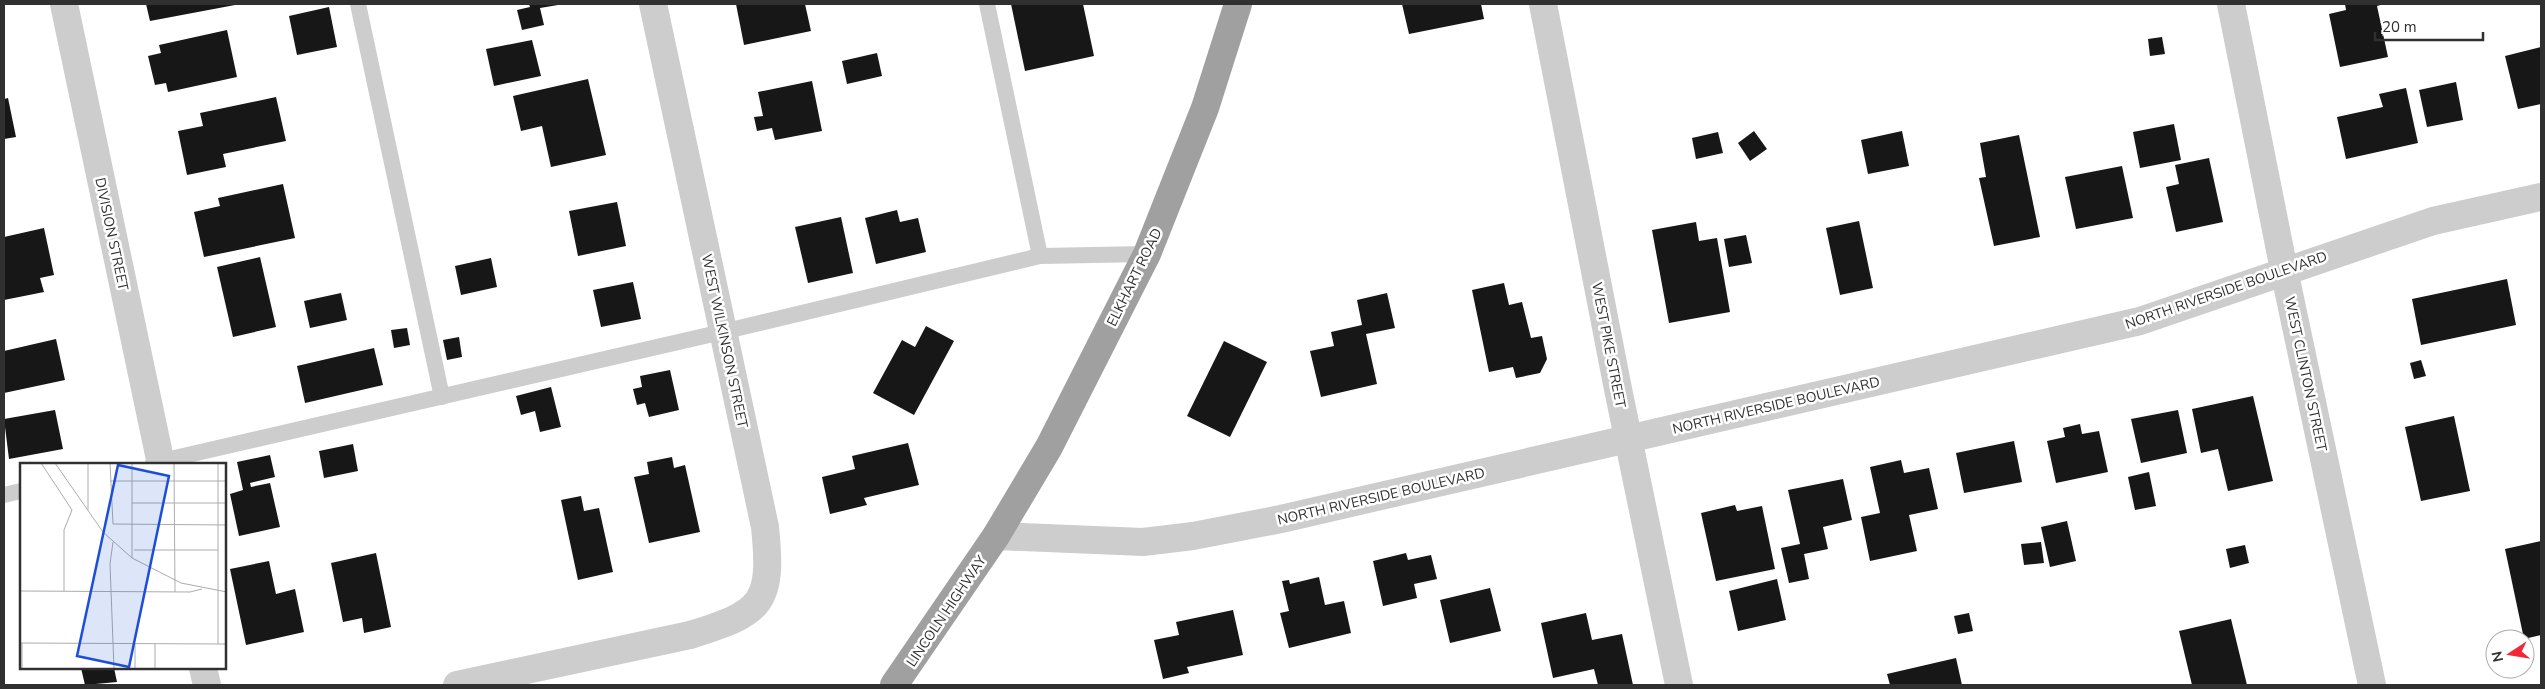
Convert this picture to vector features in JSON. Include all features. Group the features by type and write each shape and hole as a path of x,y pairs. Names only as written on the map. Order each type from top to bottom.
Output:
{"highway":[{"name":"ELKHART ROAD","path":"996,536 1049,447 1147,254 1206,108 1238,4"},
{"name":"LINCOLN HIGHWAY","path":"894,685 996,536"}],"street":[{"name":"DIVISION STREET","path":"64,4 156,463"},
{"name":"WEST WILKINSON STREET","path":"457,685 690,635 742,617 756,606 766,590 769,563 765,527 653,4"},
{"name":"WEST PIKE STREET","path":"1543,4 1678,685"},
{"name":"WEST CLINTON STREET","path":"2231,4 2284,270 2372,685"},
{"name":"NORTH RIVERSIDE BOULEVARD","path":"996,536 1088,538 1114,542 1193,536 1290,517 2140,321 2284,270 2432,221 2541,197"},
{"path":"203,669 207,685"}],"lane":[{"path":"358,4 442,397"},
{"path":"987,4 1040,256"},
{"path":"156,463 1040,256 1147,254"},
{"path":"4,495 20,491"}],"building":[{"path":"146,4 235,4 235,5 150,21"},
{"path":"529,4 558,5 540,8 544,25 522,30 517,10 530,7"},
{"path":"736,4 805,4 811,31 744,45"},
{"path":"1011,4 1083,4 1094,56 1025,71"},
{"path":"1402,4 1481,4 1484,19 1409,34"},
{"path":"2345,4 2384,4 2377,6 2388,57 2340,67 2329,14 2346,10"},
{"path":"329,7 337,47 297,55 289,16"},
{"path":"227,30 237,77 168,92 166,83 155,85 148,56 161,53 159,45"},
{"path":"2162,37 2165,54 2150,56 2148,39"},
{"path":"532,40 541,76 494,86 486,49"},
{"path":"2541,47 2541,104 2518,109 2505,56"},
{"path":"877,53 882,76 847,84 842,61"},
{"path":"588,79 606,155 551,167 542,126 521,131 513,96"},
{"path":"812,81 822,131 775,140 772,128 757,131 754,117 763,116 758,92"},
{"path":"2456,82 2463,120 2427,127 2419,90"},
{"path":"2406,88 2418,143 2346,159 2337,117 2383,107 2379,94"},
{"path":"276,97 286,141 223,154 226,167 187,175 178,131 203,126 200,113"},
{"path":"8,98 16,137 4,139 4,99"},
{"path":"2174,124 2181,160 2140,168 2133,132"},
{"path":"1754,131 1767,149 1750,161 1738,143"},
{"path":"1902,131 1909,166 1868,174 1861,140"},
{"path":"1718,132 1723,153 1696,159 1692,138"},
{"path":"2019,135 2040,237 1994,246 1979,178 1986,177 1980,143"},
{"path":"2209,158 2223,222 2176,232 2166,187 2179,184 2175,165"},
{"path":"2122,166 2133,218 2076,229 2065,177"},
{"path":"283,184 295,238 204,257 194,212 220,206 218,198"},
{"path":"617,202 626,246 578,256 569,211"},
{"path":"897,210 900,222 918,218 926,252 876,264 865,218"},
{"path":"841,217 853,273 808,283 795,227"},
{"path":"1859,221 1873,288 1840,295 1826,228"},
{"path":"1696,222 1699,241 1717,238 1730,312 1669,323 1652,230"},
{"path":"44,228 54,275 40,278 44,292 4,300 4,237"},
{"path":"1746,235 1752,263 1729,267 1724,239"},
{"path":"260,257 276,327 233,337 217,267"},
{"path":"491,258 497,287 461,295 455,266"},
{"path":"2507,279 2516,325 2421,345 2412,299"},
{"path":"633,282 641,319 601,327 593,290"},
{"path":"1504,283 1509,305 1522,302 1531,338 1542,336 1547,359 1540,373 1516,378 1513,367 1489,372 1472,290"},
{"path":"341,293 347,320 310,328 304,301"},
{"path":"1387,293 1395,328 1366,334 1377,384 1321,397 1310,351 1334,346 1331,332 1362,325 1357,300"},
{"path":"926,326 954,341 914,415 873,393 902,340 915,347"},
{"path":"407,328 410,345 394,348 391,330"},
{"path":"459,337 462,357 447,360 443,340"},
{"path":"56,339 65,380 4,393 4,351"},
{"path":"1224,341 1267,362 1230,437 1187,416"},
{"path":"374,348 383,385 305,403 297,366"},
{"path":"2421,360 2426,376 2414,379 2410,363"},
{"path":"670,370 679,410 649,417 645,403 637,405 633,389 642,387 640,376"},
{"path":"551,387 561,427 540,432 535,411 521,415 516,396"},
{"path":"2253,396 2273,481 2228,491 2218,449 2201,453 2192,409"},
{"path":"55,410 63,449 9,459 4,419"},
{"path":"2178,410 2187,453 2141,463 2131,419"},
{"path":"2454,416 2470,491 2421,501 2405,427"},
{"path":"2080,424 2082,434 2099,431 2108,472 2056,483 2047,441 2065,437 2063,428"},
{"path":"2014,441 2022,482 1964,493 1956,453"},
{"path":"908,443 919,485 864,498 867,505 830,514 822,477 855,469 852,456"},
{"path":"353,444 358,471 324,478 319,451"},
{"path":"270,455 275,477 250,483 251,487 270,483 280,527 239,536 230,494 243,490 237,462"},
{"path":"672,457 674,468 685,465 700,532 649,543 634,477 649,474 647,462"},
{"path":"1901,460 1904,473 1929,468 1938,509 1909,515 1917,551 1870,561 1861,517 1880,513 1870,467"},
{"path":"2149,472 2156,506 2135,510 2128,477"},
{"path":"1843,479 1852,520 1823,527 1828,549 1804,554 1809,579 1789,583 1781,548 1800,544 1788,490"},
{"path":"581,496 584,511 599,508 613,572 578,580 561,500"},
{"path":"1735,505 1737,511 1762,506 1775,569 1716,581 1701,513"},
{"path":"2067,521 2076,561 2050,567 2041,527"},
{"path":"2541,541 2541,635 2535,636 2535,629 2522,629 2505,549"},
{"path":"2041,542 2044,563 2024,565 2021,544"},
{"path":"2245,545 2249,563 2230,568 2226,549"},
{"path":"376,553 391,627 364,633 362,618 343,622 331,563"},
{"path":"1406,553 1408,560 1431,555 1437,579 1414,584 1417,598 1383,606 1373,561"},
{"path":"269,561 276,594 295,589 304,632 246,645 230,569"},
{"path":"1319,577 1325,605 1344,601 1351,633 1289,648 1280,613 1289,611 1282,581 1289,580 1290,584"},
{"path":"1777,579 1786,620 1738,631 1729,591"},
{"path":"1490,588 1501,631 1450,643 1440,600"},
{"path":"1233,610 1243,655 1187,667 1189,673 1163,679 1154,640 1179,635 1176,622"},
{"path":"1586,613 1592,640 1622,634 1633,685 1598,685 1594,669 1553,678 1541,623"},
{"path":"1969,613 1973,631 1958,634 1954,616"},
{"path":"2231,619 2247,685 2192,685 2179,631"},
{"path":"1956,658 1962,685 1890,685 1887,674"},
{"path":"81,669 114,669 117,682 85,685"}]}
